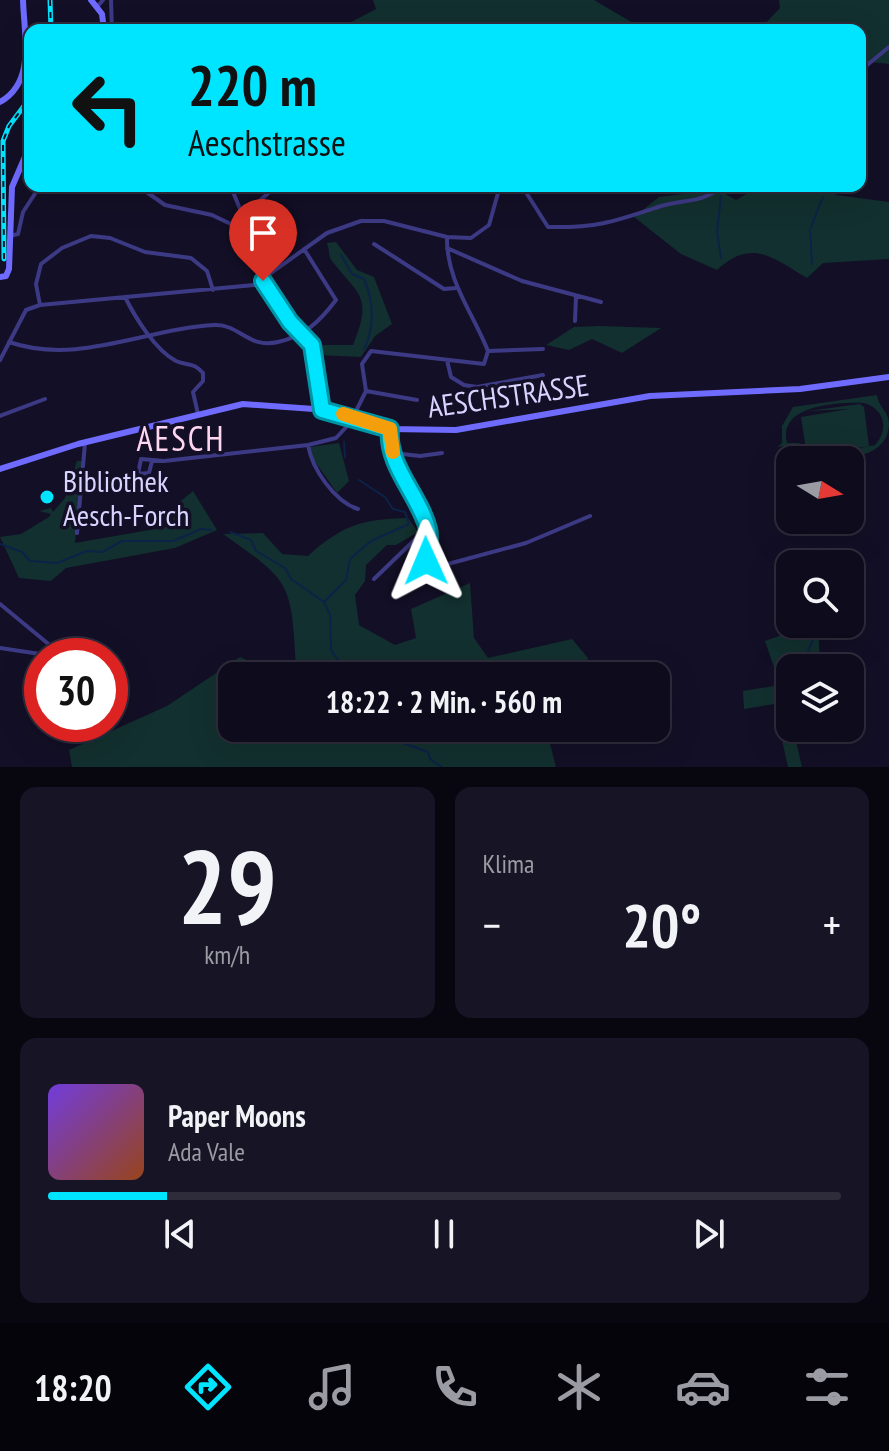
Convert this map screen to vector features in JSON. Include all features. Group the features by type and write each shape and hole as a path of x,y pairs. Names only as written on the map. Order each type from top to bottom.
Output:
{"main road":[{"path":"0,102 14,91 24,73 23,0"},
{"path":"91,0 97,7 102,24"},
{"path":"0,277 6,276 9,269 12,187 24,159"},
{"name":"AESCHSTRASSE","path":"0,469 85,443 251,403 322,410 390,429 467,429 650,396 800,389 889,377"}],"street":[{"path":"97,7 103,0"},
{"path":"111,0 112,24"},
{"path":"866,66 889,47"},
{"path":"10,236 18,234 23,212 36,192"},
{"path":"147,192 165,205 212,215 233,225 263,281 290,322 312,345 322,410"},
{"path":"233,192 243,216"},
{"path":"233,225 269,192"},
{"path":"0,360 26,310 40,305 213,290 263,281 327,233 361,221 384,221 465,239 484,231 491,220 498,192"},
{"path":"526,192 548,227 593,228 636,217 658,207 699,201 713,192"},
{"path":"40,305 36,284 41,264 62,248 91,236 110,238 145,252 191,258 207,271 213,290"},
{"path":"152,461 308,445 336,438 353,418 366,391 362,364 371,351 484,364 488,351 473,314 456,288 447,237"},
{"path":"374,244 444,289 456,288"},
{"path":"447,248 522,281 601,302"},
{"path":"9,342 66,350 151,336 163,330 224,325 244,339 267,344 303,333 319,322 336,300 304,249"},
{"path":"575,321 576,296"},
{"path":"125,297 151,336 176,361 189,362 203,373 203,381 193,392 198,414"},
{"path":"488,351 543,349"},
{"path":"447,360 451,377 471,387 543,375"},
{"path":"366,391 417,400"},
{"path":"0,416 45,399"},
{"path":"390,429 393,453 428,527 426,561 435,576"},
{"path":"77,533 85,443"},
{"path":"308,445 310,455 333,493 358,509"},
{"path":"393,453 420,456 442,453"},
{"path":"430,566 438,568 464,557 526,543 590,516"},
{"path":"374,579 428,527"},
{"path":"0,604 43,638"},
{"path":"0,648 24,652"}],"green space":[{"path":"373,0 594,0 635,24 347,24 376,9"},
{"path":"779,0 889,0 889,64 871,62 866,66 866,24 765,24 780,8"},
{"path":"722,192 736,200 750,192 834,192 836,195 889,202 889,259 823,263 807,278 772,258 752,253 729,260 717,270 681,254 634,217 659,197"},
{"path":"336,242 357,270 374,277 392,324 375,336 361,357 319,355 317,345 353,345 362,316 360,297 330,257 327,243"},
{"path":"574,327 661,328 622,353 592,339 569,350 546,345"},
{"path":"877,395 889,423 886,437 879,446 864,454 864,447 875,445 879,439 883,421 877,410 864,403 826,405 800,413 786,430 787,443 801,443 792,446 778,446 782,443 782,426 793,407"},
{"path":"860,404 864,407 869,446 805,446 801,417 849,409 808,411"},
{"path":"339,443 349,481 337,493 311,456 310,447"},
{"path":"77,461 82,461 75,543 172,526 176,505 193,491 217,530 175,548 66,568 51,581 19,578 0,537 21,534 49,517 51,514 39,511 51,508 53,512 65,498"},
{"path":"408,518 418,532 396,545 387,545 366,565 365,581 355,595 359,625 395,645 416,638 411,609 470,583 474,638 488,658 572,639 588,658 587,662 296,662 292,616 283,586 262,563 223,534 263,533 282,554 308,556 343,531 378,520"},
{"path":"776,637 819,638 819,654 776,654 776,673 765,641"},
{"path":"240,657 251,662 233,662"},
{"path":"218,672 218,742 550,742 556,767 72,767 69,750 87,742 128,742 128,724 167,706"},
{"path":"776,686 776,713 774,704 744,709 743,691"},
{"path":"782,742 796,742 802,767 788,767"}],"waterway":[{"path":"721,196 717,232 721,258"},
{"path":"811,227 823,197"},
{"path":"810,230 812,264"},
{"path":"341,255 352,274 364,279 370,297 371,323 364,349"},
{"path":"344,442 345,457"},
{"path":"324,602 346,580 350,559 371,541 409,524 405,512 393,509 385,497 359,480"},
{"path":"0,544 22,552 30,561 57,563 87,551 102,552 122,541 173,541 201,529 212,530"},
{"path":"230,532 251,540 256,551 285,568 291,579 324,602 330,615 331,650 339,662"},
{"path":"809,654 814,638"},
{"path":"402,742 428,752 430,759 442,767"}],"railway":[{"path":"50,0 51,24"},
{"path":"4,259 3,141 9,126 24,106"}],"slow traffic":[{"path":"343,414 390,429 389,440 393,452"}],"place":[{"name":"Bibliothek Aesch-Forch","path":"47,497"}],"district":[{"name":"AESCH","path":"181,438"}],"route":[{"path":"263,281 290,322 312,345 322,410 390,429 389,440 398,466 428,527 430,536 426,561"}]}
